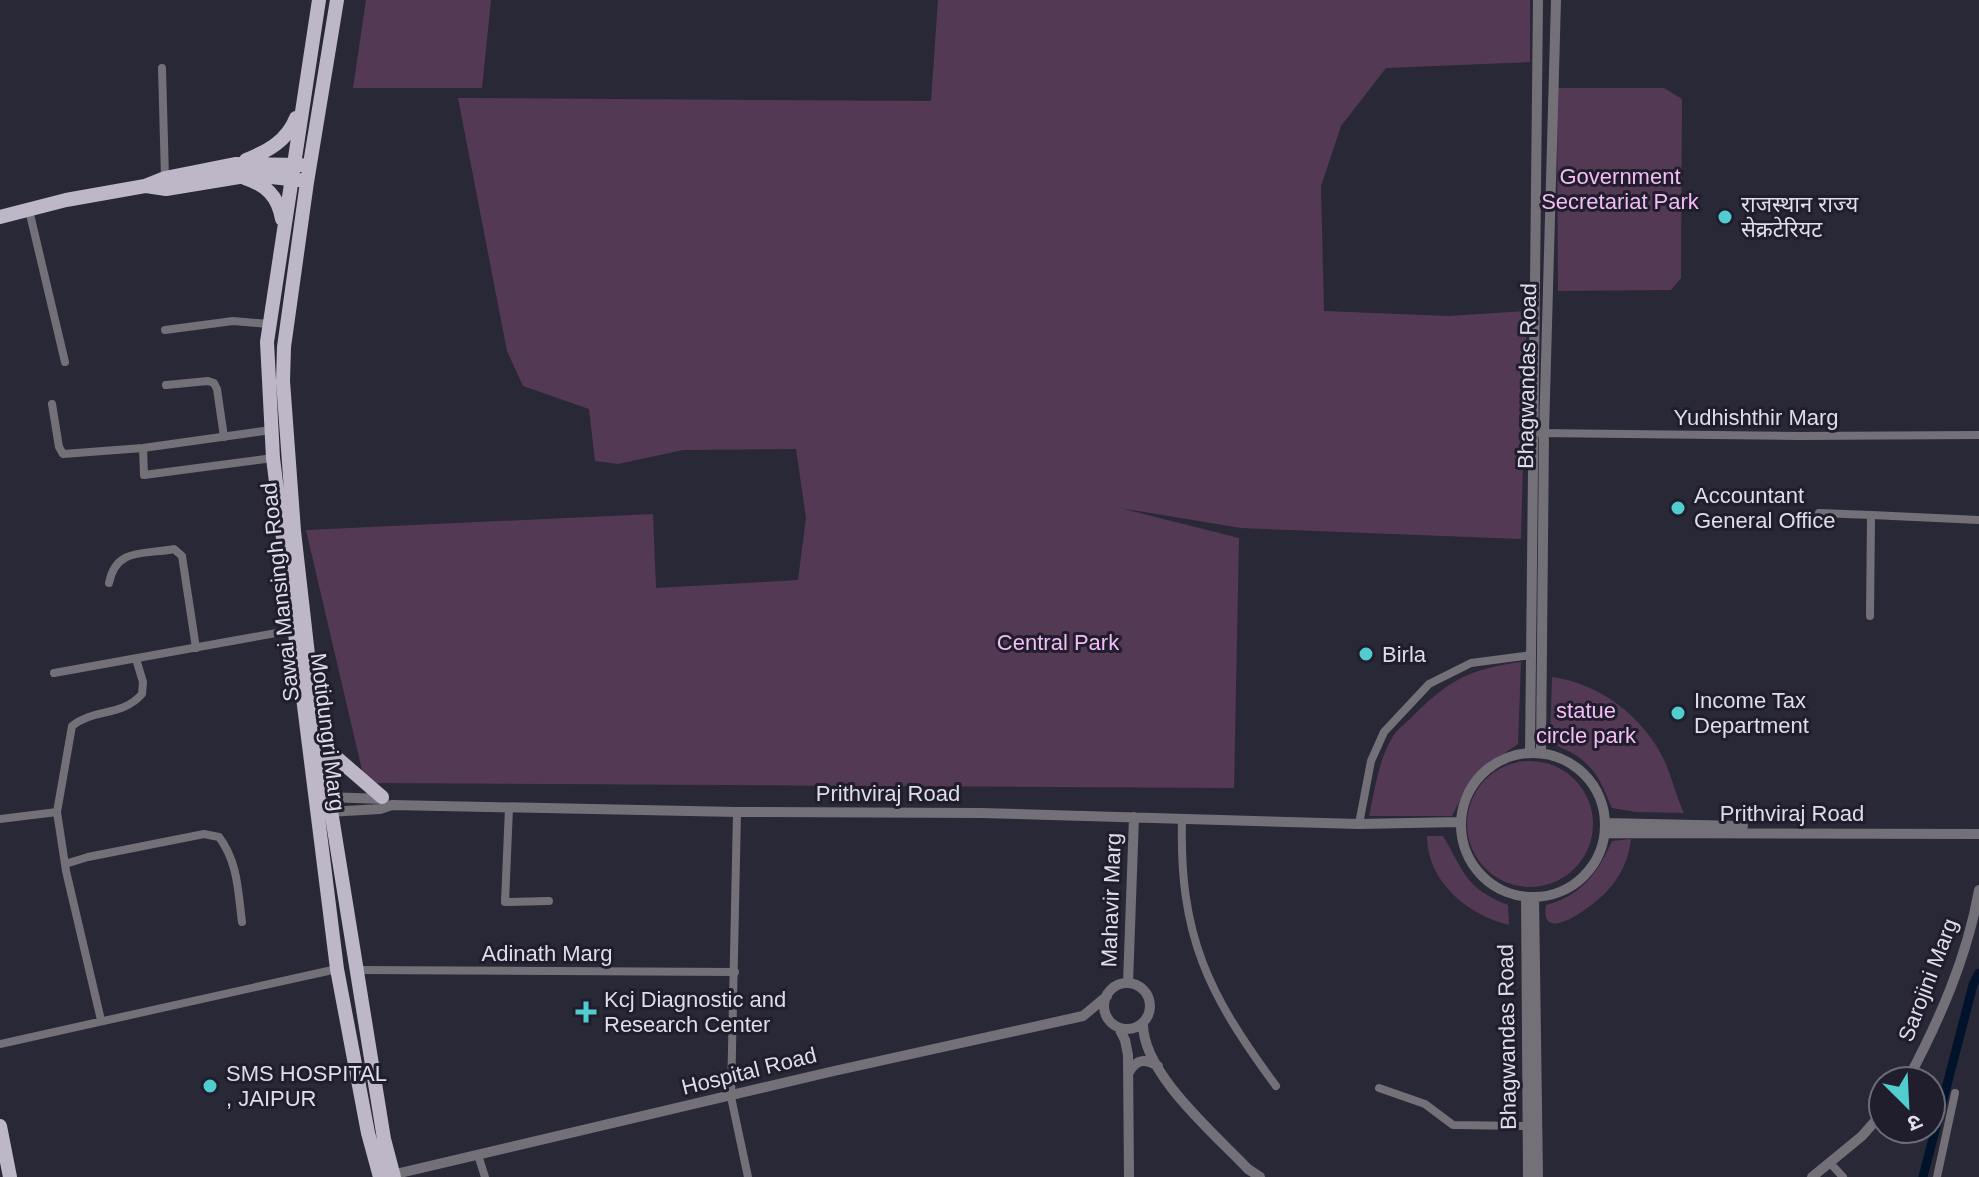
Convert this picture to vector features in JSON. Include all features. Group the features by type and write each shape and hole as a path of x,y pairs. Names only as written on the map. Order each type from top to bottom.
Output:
{"main road":[{"name":"Motidungri Marg","path":"319,0 269,324 271,430 293,630 337,969 368,1133 388,1176"},
{"name":"Sawai Mansingh Road","path":"337,0 307,182 284,347 283,381 294,531 318,737 388,1176"},
{"path":"145,186 166,189 236,170 269,151 286,135 295,123 303,99"},
{"path":"0,217 145,186 165,178 236,170 292,171 310,166"},
{"path":"236,170 274,195 284,231"},
{"path":"292,171 307,182"},
{"path":"318,737 330,752 387,801"},
{"path":"0,1126 10,1177"}],"street":[{"name":"Bhagwandas Road","path":"1535,753 1539,433 1538,0"},
{"name":"Bhagwandas Road","path":"1535,753 1531,655 1556,0"},
{"path":"162,68 165,178"},
{"path":"29,210 65,362"},
{"path":"165,330 233,321 269,324"},
{"path":"166,385 214,383 224,437"},
{"path":"52,404 59,447 63,454 143,448 271,430"},
{"name":"Yudhishthir Marg","path":"1539,433 1979,435"},
{"path":"143,448 144,475 273,458"},
{"path":"1819,513 1979,520"},
{"path":"1870,616 1871,515"},
{"path":"109,583 112,569 121,558 174,549 182,556 196,648"},
{"path":"54,673 293,630"},
{"path":"1359,824 1371,761 1384,732 1429,684 1471,663 1531,655"},
{"path":"101,1020 65,864 57,812 72,726 90,716 132,706 142,694 143,682 136,659"},
{"path":"1535,753 1569,762 1591,781 1604,808 1605,828 1595,861 1576,883 1563,890 1530,897 1496,887 1474,866 1466,853 1460,822 1465,799 1477,778 1496,763 1535,753"},
{"name":"Prithviraj Road","path":"315,806 387,801 509,808 981,813 1359,824 1460,822"},
{"path":"509,808 505,902 549,901"},
{"path":"0,819 57,812"},
{"path":"737,812 731,1097 748,1177"},
{"name":"Mahavir Marg","path":"1128,983 1134,817"},
{"path":"1182,819 1181,860 1186,908 1197,952 1215,994 1238,1035 1276,1086"},
{"name":"Prithviraj Road","path":"1605,828 1979,831"},
{"path":"65,864 204,834 219,837 230,851 234,863 242,922"},
{"name":"Sarojini Marg","path":"1916,1065 1946,1000 1972,926 1979,890"},
{"name":"Bhagwandas Road","path":"1528,1177 1530,897"},
{"name":"Bhagwandas Road","path":"1530,897 1538,1177"},
{"path":"0,1044 337,969"},
{"name":"Adinath Marg","path":"357,970 735,972"},
{"path":"1107,1018 1104,1003 1116,986 1136,985 1147,995 1150,1009 1143,1023 1145,1044 1158,1066 1176,1093 1248,1169 1260,1177"},
{"name":"Hospital Road","path":"388,1176 1083,1016 1107,996"},
{"path":"1083,1016 1107,1018 1119,1028 1125,1040 1129,1177"},
{"path":"1119,1028 1132,1029 1143,1023"},
{"path":"1128,1073 1133,1065 1141,1061 1148,1060 1158,1066"},
{"path":"1379,1088 1425,1104 1453,1125 1528,1126"},
{"path":"1937,1177 1955,1093"},
{"path":"1812,1177 1867,1130"},
{"path":"478,1155 485,1177"},
{"path":"1830,1163 1843,1177"}],"green space":[{"path":"366,0 491,0 482,88 353,88"},
{"name":"Central Park","path":"938,0 1530,0 1530,62 1386,68 1341,126 1321,186 1324,311 1449,316 1527,311 1521,539 1241,528 1120,508 1239,538 1234,788 365,783 306,530 653,514 656,588 798,580 806,518 796,449 683,450 618,464 595,461 589,409 523,386 507,351 458,98 931,101"},
{"name":"Government Secretariat Park","path":"1557,88 1664,88 1682,99 1681,278 1671,290 1558,291"},
{"path":"1521,662 1518,744 1481,769 1469,782 1452,816 1369,816 1383,757 1399,729 1450,684 1474,672"},
{"name":"statue circle park","path":"1552,677 1587,686 1632,716 1664,760 1684,813 1612,808 1589,766 1550,742"},
{"path":"1530,761 1554,766 1575,779 1588,800 1593,824 1588,848 1575,869 1554,882 1530,887 1506,882 1485,869 1472,848 1467,824 1472,800 1485,779 1506,766"},
{"path":"1427,836 1443,836 1474,885 1508,905 1509,925 1479,913 1453,894 1434,868"},
{"path":"1631,839 1624,866 1608,890 1582,912 1560,923 1551,923 1546,917 1546,905 1569,896 1587,882 1612,841"}],"waterway":[{"path":"1923,1177 1973,985 1979,973"}],"place":[{"name":"राजस्थान राज्य सेक्रटेरियट","path":"1725,217"},
{"name":"Accountant General Office","path":"1678,508"},
{"name":"Birla","path":"1366,654"},
{"name":"Income Tax Department","path":"1678,713"},
{"name":"Kcj Diagnostic and Research Center","path":"586,1012"},
{"name":"SMS HOSPITAL , JAIPUR","path":"210,1086"}]}
